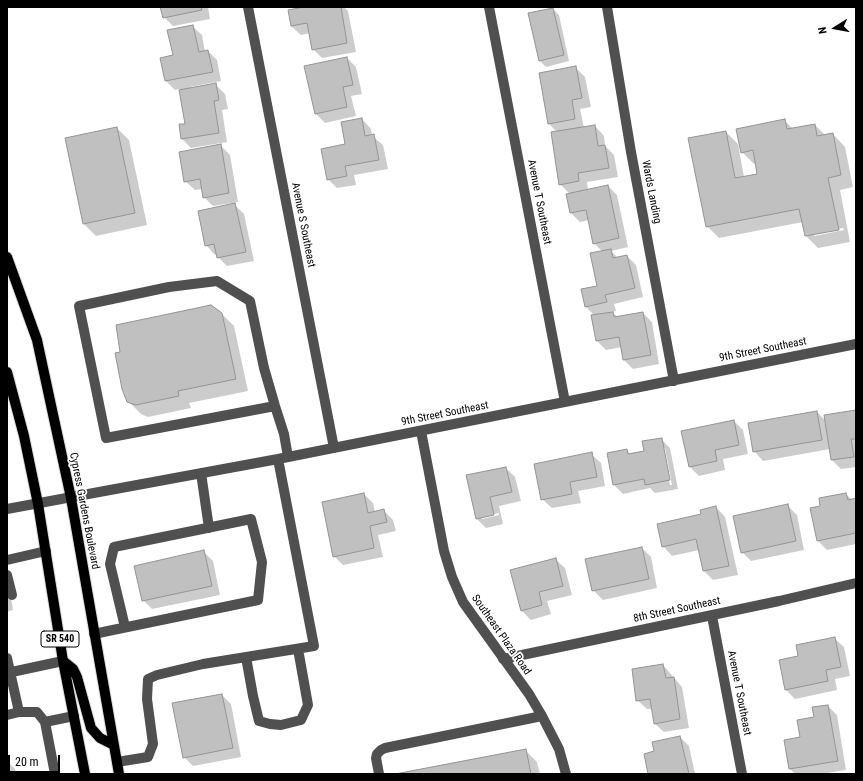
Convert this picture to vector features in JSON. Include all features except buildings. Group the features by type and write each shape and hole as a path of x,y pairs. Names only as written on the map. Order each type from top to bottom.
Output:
{"main road":[{"name":"Cypress Gardens Boulevard","path":"7,257 37,340 71,498 119,774"},
{"name":"SR 540","path":"7,372 11,405 24,436 38,504 64,661 85,774"},
{"path":"64,661 73,669 77,677 91,728 100,738 114,745"}],"street":[{"name":"Avenue S Southeast","path":"248,7 334,448"},
{"name":"Avenue T Southeast","path":"489,7 565,402"},
{"name":"Wards Landing","path":"607,7 631,152 674,381"},
{"path":"117,762 148,757 153,744 147,699 148,679 157,675 203,664 314,646 283,458 284,434 264,368 250,301 217,281 169,288 80,306 106,438 275,406"},
{"name":"9th Street Southeast","path":"7,509 283,458 856,344"},
{"name":"Southeast Plaza Road","path":"421,431 444,551 452,577 463,602 529,694 542,716 559,749 566,774"},
{"path":"202,473 209,528"},
{"path":"94,634 125,628 258,600 262,562 251,519 114,546 110,564 125,628"},
{"path":"7,560 46,552"},
{"path":"7,575 12,595"},
{"name":"8th Street Southeast","path":"503,659 712,616 856,583"},
{"name":"Avenue T Southeast","path":"712,616 742,774"},
{"path":"246,657 259,720 270,724 281,725 301,720 308,705 298,649"},
{"path":"7,658 19,712"},
{"path":"9,672 64,661"},
{"path":"7,715 19,712 37,712 45,722 55,774"},
{"path":"45,722 74,716"},
{"path":"379,774 376,758 377,754 385,748 542,716"}]}
